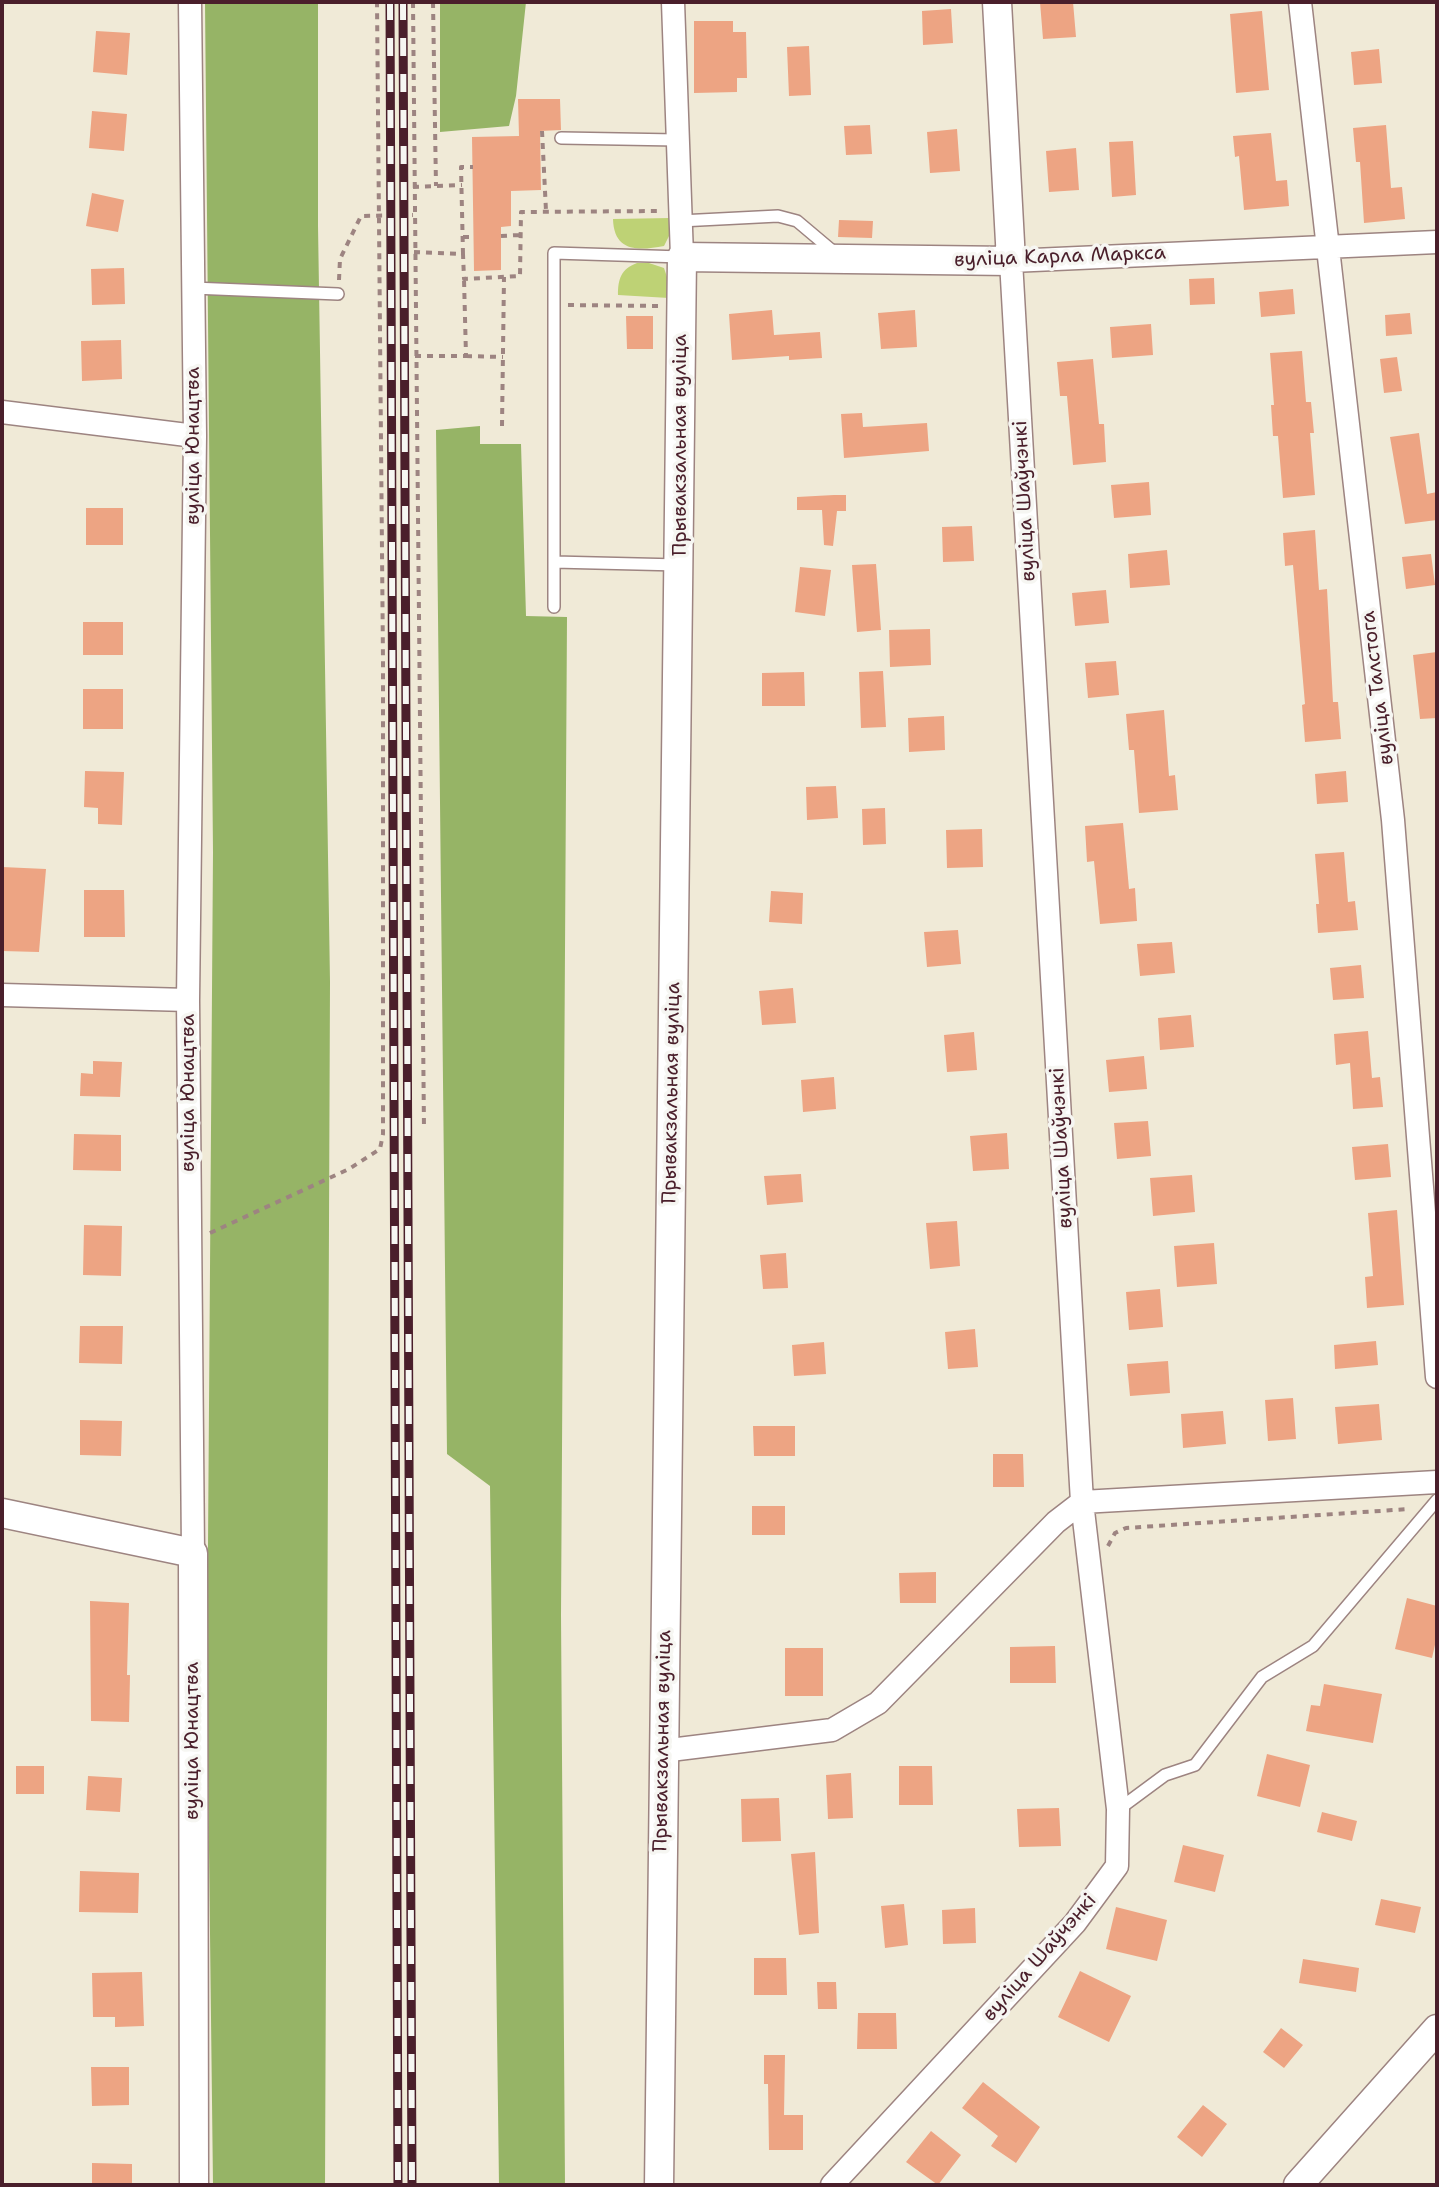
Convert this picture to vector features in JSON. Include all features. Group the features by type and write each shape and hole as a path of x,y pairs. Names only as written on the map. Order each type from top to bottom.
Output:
{"street":[{"name":"вуліца Юнацтва","path":"190,2 195,436 188,1000 194,2185"},
{"name":"Прывакзальная вуліца","path":"659,2185 682,257 673,2"},
{"name":"вуліца Шаўчэнкі","path":"832,2185 1075,1923 1117,1866 1118,1809 1082,1502 997,2"},
{"name":"вуліца Талстога","path":"1300,2 1393,820 1437,1377"},
{"name":"вуліца Карла Маркса","path":"682,257 1011,261 1437,242"},
{"path":"2,412 195,436"},
{"path":"2,995 188,1000"},
{"path":"662,1751 832,1730 844,1724 878,1703 1056,1522 1082,1502 1437,1482"},
{"path":"2,1513 193,1553"},
{"path":"1298,2185 1437,2029"}],"lane":[{"path":"561,138 677,140"},
{"path":"679,216 778,216 797,221 845,260"},
{"path":"554,607 554,253 682,257"},
{"path":"193,288 338,294"},
{"path":"554,562 680,565"},
{"path":"1118,1809 1165,1775 1195,1765 1262,1677 1313,1646 1435,1503"}],"path":[{"path":"190,1243 349,1169 380,1149 383,1134 377,2"},
{"path":"413,2 424,1129"},
{"path":"433,2 436,186"},
{"path":"542,131 546,211"},
{"path":"466,356 461,167 473,167"},
{"path":"413,187 462,185"},
{"path":"464,279 520,276 521,212 679,216"},
{"path":"338,294 340,259 361,216 413,215"},
{"path":"501,236 520,235"},
{"path":"463,237 474,237"},
{"path":"414,252 463,254"},
{"path":"502,426 504,277"},
{"path":"554,305 681,306"},
{"path":"415,356 503,357"},
{"path":"1108,1545 1115,1533 1126,1528 1435,1503"}],"green space":[{"path":"205,2 318,2 318,226 330,982 325,2185 213,2185 207,1682 213,852"},
{"path":"440,2 526,2 516,96 509,126 440,132"},
{"path":"670,218 669,236 664,246 645,249 629,247 614,230 613,219"},
{"path":"637,263 664,268 669,298 618,295 622,275"},
{"path":"480,426 480,444 521,444 526,616 567,617 561,1615 565,2185 499,2185 490,1486 447,1454 436,430"}],"building":[{"path":"1040,2 1073,2 1076,37 1043,39"},
{"path":"951,9 953,43 923,45 922,11"},
{"path":"1262,11 1269,90 1236,93 1230,14"},
{"path":"694,21 733,21 733,32 746,32 747,78 737,78 737,92 694,93"},
{"path":"96,31 130,33 127,75 93,72"},
{"path":"809,46 811,95 789,96 787,47"},
{"path":"1379,49 1382,83 1354,85 1351,52"},
{"path":"518,99 560,99 561,130 540,131 541,190 511,191 511,226 501,227 501,270 474,271 472,137 519,136"},
{"path":"92,111 127,114 124,151 89,148"},
{"path":"870,125 872,154 846,155 844,126"},
{"path":"1386,125 1391,188 1402,187 1405,219 1364,223 1360,162 1356,162 1353,128"},
{"path":"957,129 960,171 930,173 927,132"},
{"path":"1271,133 1276,181 1287,180 1289,206 1244,210 1239,156 1235,157 1233,136"},
{"path":"1133,141 1136,195 1112,197 1109,142"},
{"path":"1076,148 1079,190 1049,192 1046,151"},
{"path":"92,193 124,200 118,232 86,226"},
{"path":"839,220 873,221 872,238 838,237"},
{"path":"124,268 125,304 92,305 91,269"},
{"path":"1214,278 1215,304 1190,305 1189,279"},
{"path":"1293,289 1295,314 1261,317 1259,292"},
{"path":"772,310 774,335 820,332 822,358 789,360 789,356 732,360 729,314"},
{"path":"915,310 917,347 881,349 878,313"},
{"path":"1410,313 1412,334 1386,336 1385,315"},
{"path":"626,316 653,316 653,349 627,349"},
{"path":"1151,324 1153,355 1112,358 1110,327"},
{"path":"121,340 122,379 82,381 81,341"},
{"path":"1302,351 1306,402 1311,402 1314,433 1310,433 1315,495 1283,498 1278,436 1273,436 1270,353"},
{"path":"1397,357 1402,391 1384,393 1380,359"},
{"path":"1093,359 1099,424 1104,424 1106,462 1073,465 1067,396 1060,396 1057,362"},
{"path":"862,413 863,427 927,423 929,451 844,458 841,414"},
{"path":"1419,433 1427,494 1437,492 1437,520 1405,524 1390,437"},
{"path":"1149,482 1151,515 1114,518 1111,485"},
{"path":"846,495 846,511 837,511 833,546 824,545 822,510 797,510 797,497"},
{"path":"86,508 123,508 123,545 86,545"},
{"path":"972,526 974,561 943,562 942,527"},
{"path":"1315,530 1319,590 1327,589 1333,702 1338,702 1341,739 1305,742 1302,705 1305,704 1293,565 1285,566 1283,533"},
{"path":"1167,550 1170,585 1130,588 1128,554"},
{"path":"1431,554 1435,585 1406,589 1402,557"},
{"path":"876,564 881,630 857,632 852,565"},
{"path":"800,567 831,570 825,616 795,612"},
{"path":"1106,590 1109,623 1075,626 1072,593"},
{"path":"83,622 123,622 123,655 83,655"},
{"path":"930,629 931,665 890,667 889,630"},
{"path":"1437,652 1437,718 1420,719 1413,655"},
{"path":"1116,661 1119,695 1088,698 1085,663"},
{"path":"883,671 886,727 861,728 859,672"},
{"path":"804,672 805,706 762,706 762,673"},
{"path":"83,689 123,689 123,729 83,729"},
{"path":"1164,710 1169,776 1175,775 1178,810 1139,813 1134,750 1129,750 1126,714"},
{"path":"944,716 945,750 909,752 908,718"},
{"path":"85,771 124,772 122,825 98,824 98,808 84,807"},
{"path":"1346,771 1348,802 1317,804 1315,774"},
{"path":"836,786 838,818 807,820 806,787"},
{"path":"885,808 886,844 863,845 862,809"},
{"path":"1123,823 1129,889 1135,888 1137,921 1100,924 1094,861 1087,862 1085,826"},
{"path":"982,829 983,867 947,868 946,830"},
{"path":"1344,852 1348,902 1355,901 1358,930 1318,933 1315,854"},
{"path":"2,867 46,869 39,952 2,951"},
{"path":"84,890 124,890 125,937 84,937"},
{"path":"771,891 803,893 802,924 769,922"},
{"path":"958,930 961,964 927,967 924,932"},
{"path":"1172,942 1175,973 1140,976 1137,944"},
{"path":"1361,965 1364,998 1333,1000 1330,968"},
{"path":"793,988 796,1023 762,1025 759,991"},
{"path":"1191,1015 1194,1047 1160,1050 1158,1018"},
{"path":"1368,1031 1372,1078 1380,1077 1383,1107 1353,1109 1350,1063 1336,1065 1334,1034"},
{"path":"974,1032 977,1070 947,1072 944,1035"},
{"path":"1144,1056 1147,1089 1109,1092 1106,1060"},
{"path":"93,1061 122,1062 120,1097 80,1096 81,1073 93,1074"},
{"path":"834,1077 836,1109 803,1112 801,1080"},
{"path":"1148,1121 1151,1156 1117,1159 1114,1123"},
{"path":"1007,1133 1009,1169 973,1171 970,1136"},
{"path":"74,1134 121,1135 121,1171 73,1170"},
{"path":"1388,1144 1391,1177 1355,1180 1352,1147"},
{"path":"801,1174 803,1202 767,1205 764,1176"},
{"path":"1192,1175 1195,1212 1153,1216 1150,1178"},
{"path":"1397,1210 1404,1305 1367,1308 1365,1277 1373,1276 1368,1213"},
{"path":"957,1221 960,1266 930,1269 926,1223"},
{"path":"84,1225 122,1226 121,1276 83,1275"},
{"path":"1214,1243 1217,1284 1177,1287 1174,1246"},
{"path":"786,1253 788,1288 763,1289 760,1255"},
{"path":"1160,1289 1163,1327 1129,1330 1126,1292"},
{"path":"80,1326 123,1326 122,1364 79,1363"},
{"path":"975,1329 978,1367 948,1369 945,1332"},
{"path":"1376,1341 1378,1365 1335,1369 1334,1345"},
{"path":"824,1342 826,1374 794,1376 792,1345"},
{"path":"1168,1361 1170,1393 1130,1396 1127,1364"},
{"path":"1293,1398 1296,1439 1268,1441 1265,1400"},
{"path":"1379,1404 1382,1440 1338,1444 1335,1407"},
{"path":"1223,1411 1226,1444 1183,1448 1181,1414"},
{"path":"80,1420 122,1421 121,1456 80,1455"},
{"path":"753,1426 795,1426 795,1456 754,1456"},
{"path":"993,1454 1023,1454 1024,1487 993,1487"},
{"path":"752,1506 785,1506 785,1535 752,1535"},
{"path":"936,1572 936,1603 900,1603 899,1573"},
{"path":"1407,1598 1437,1606 1437,1636 1432,1658 1395,1649"},
{"path":"90,1601 129,1603 129,1722 91,1721"},
{"path":"1055,1646 1056,1683 1010,1683 1010,1647"},
{"path":"785,1648 823,1648 823,1696 785,1696"},
{"path":"1324,1684 1382,1694 1373,1743 1306,1731 1311,1705 1320,1706"},
{"path":"1267,1754 1310,1765 1300,1807 1257,1796"},
{"path":"16,1766 44,1766 44,1794 16,1794"},
{"path":"899,1766 932,1766 933,1805 899,1805"},
{"path":"851,1773 853,1818 828,1819 826,1775"},
{"path":"88,1776 122,1778 120,1812 86,1810"},
{"path":"779,1798 781,1841 742,1842 741,1799"},
{"path":"1059,1808 1061,1846 1019,1847 1017,1809"},
{"path":"1322,1812 1357,1821 1352,1841 1317,1832"},
{"path":"1183,1845 1224,1855 1215,1892 1174,1882"},
{"path":"815,1852 819,1933 799,1935 791,1854"},
{"path":"80,1871 139,1873 138,1913 79,1912"},
{"path":"1381,1899 1421,1907 1415,1933 1375,1925"},
{"path":"904,1904 908,1945 885,1948 881,1906"},
{"path":"1116,1907 1167,1920 1157,1961 1106,1949"},
{"path":"975,1908 976,1943 943,1944 942,1910"},
{"path":"754,1958 786,1958 787,1995 754,1995"},
{"path":"1303,1959 1359,1968 1356,1992 1299,1983"},
{"path":"1080,1971 1131,1996 1109,2042 1058,2017"},
{"path":"142,1972 144,2026 115,2027 115,2017 93,2017 92,1973"},
{"path":"817,1982 836,1982 837,2009 818,2009"},
{"path":"858,2013 896,2013 897,2049 857,2049"},
{"path":"1281,2028 1303,2045 1284,2068 1263,2052"},
{"path":"764,2055 785,2055 784,2115 803,2115 803,2150 769,2150 768,2084 764,2084"},
{"path":"91,2067 129,2067 129,2105 92,2106"},
{"path":"983,2082 1040,2127 1016,2163 991,2146 998,2136 962,2108"},
{"path":"1203,2105 1227,2124 1202,2157 1177,2137"},
{"path":"931,2131 961,2155 938,2185 906,2162"},
{"path":"92,2163 132,2164 132,2185 92,2185"}],"railway":[{"path":"390,2 398,2185"},
{"path":"403,2 412,2185"}]}
